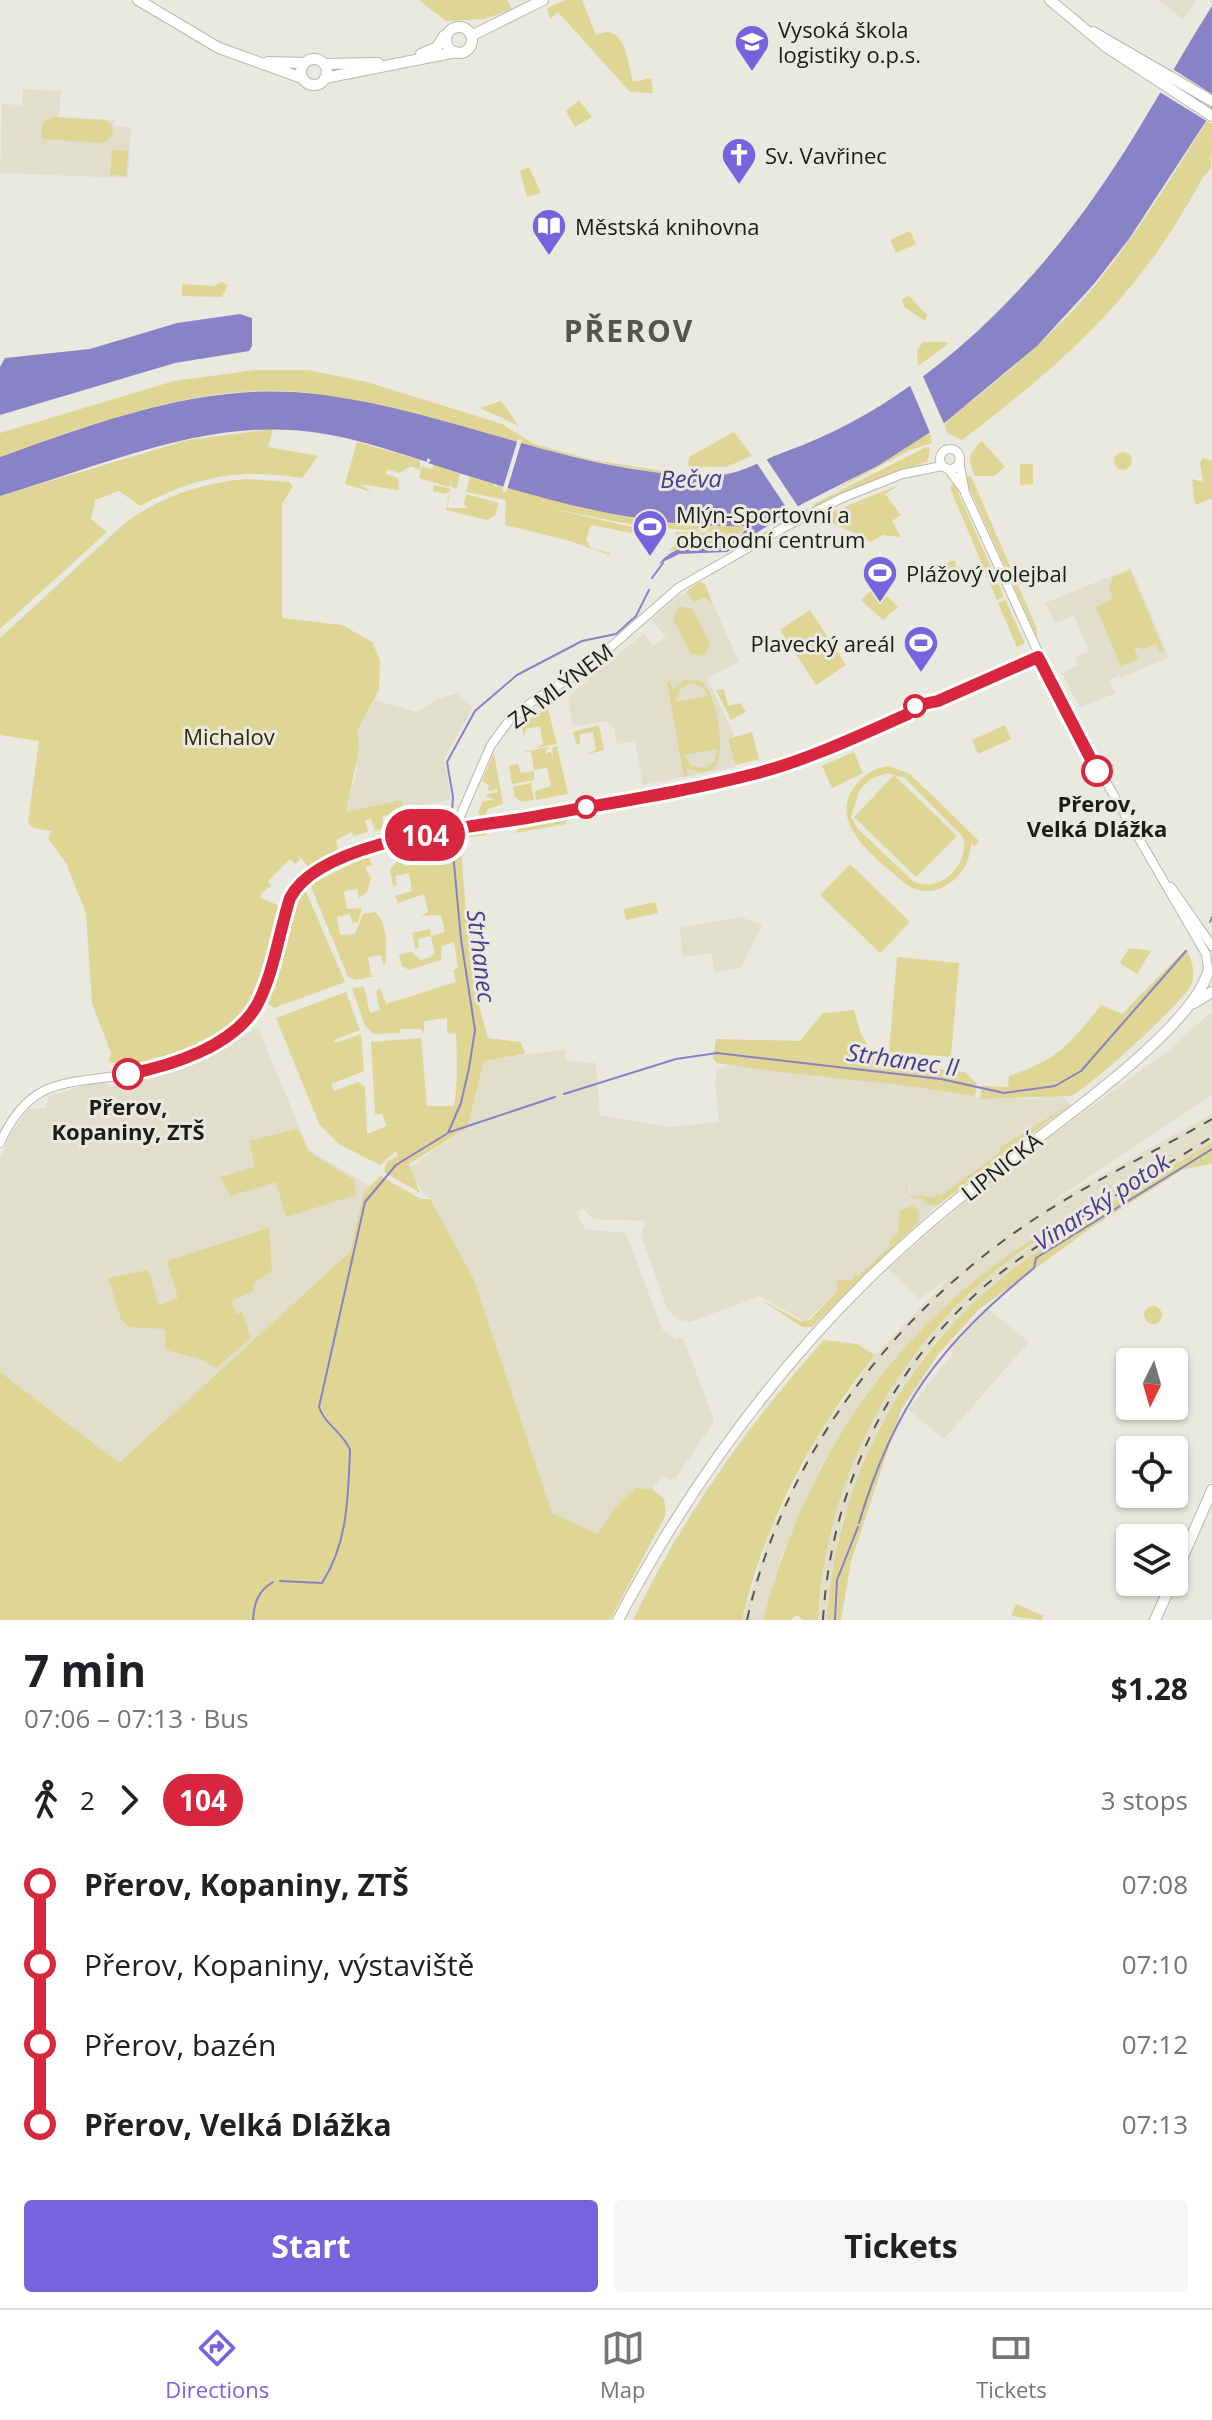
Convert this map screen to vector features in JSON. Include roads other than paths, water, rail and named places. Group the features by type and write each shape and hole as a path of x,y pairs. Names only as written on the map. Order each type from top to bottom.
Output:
{"main road":[{"path":"138,0 192,35 314,85 325,78 470,48 473,35"},
{"path":"473,35 543,0"},
{"path":"1050,0 1162,85 1212,116"},
{"path":"235,55 269,62 303,63 313,59 324,64 398,60 434,49 449,30 462,28 473,35"},
{"path":"1085,28 1212,101"},
{"path":"444,36 446,47 456,52"},
{"path":"302,78 303,63"},
{"path":"324,64 325,78"},
{"path":"1209,967 1212,986"},
{"name":"LIPNICKÁ","path":"1185,1009 1209,967"},
{"name":"LIPNICKÁ","path":"618,1620 700,1482 767,1392 821,1329 934,1218 1100,1090 1185,1009 1212,992"},
{"path":"1185,1009 1212,1002"},
{"path":"1188,1545 1212,1490"},
{"path":"1155,1620 1166,1596"}],"street":[{"path":"903,474 953,449 959,461 964,490 1038,657 1086,751 1206,954 1209,967"},
{"path":"941,454 941,462 964,490"},
{"path":"903,474 954,467 959,461"},
{"name":"ZA MLÝNEM","path":"0,1143 18,1110 37,1093 64,1081 153,1069 232,1032 248,1017 260,999 290,898 304,878 352,854 450,829 491,745 508,722 533,701 589,666 667,597 842,498 903,474"},
{"path":"1157,871 1212,946"}],"water":[{"name":"Bečva","path":"1212,6 1212,112 1129,239 1094,284 1037,346 943,424 879,465 802,504 727,552 679,554 659,564 681,549 729,542 748,526 665,522 583,508 428,463 431,460 427,458 427,462 377,446 307,431 253,430 180,441 0,496 0,457 79,429 159,406 240,393 324,395 363,402 594,462 653,472 713,476 751,466 833,432 877,408 919,380 996,313 1064,237 1094,197"},
{"path":"240,314 252,318 252,346 249,351 175,363 0,415 0,367 5,358 90,349 177,323"},
{"path":"929,630 936,646 915,652 909,639"}],"waterway":[{"name":"Strhanec","path":"652,578 663,563"},
{"name":"Strhanec","path":"451,825 453,797 447,762 475,711 517,675 582,641 616,634 636,616 649,590"},
{"name":"Strhanec","path":"280,1581 322,1583 331,1568 342,1536 350,1450 319,1407 365,1202 396,1165 448,1133 461,1103 469,1068 475,1030 461,939 451,831"},
{"name":"Strhanec II","path":"1210,922 1212,917"},
{"name":"Strhanec II","path":"564,1094 676,1059 717,1053 941,1079 1004,1093 1055,1086 1081,1071 1186,951"},
{"name":"Strhanec II","path":"450,1132 555,1097"},
{"name":"Vinarský potok","path":"859,1523 888,1444 905,1411 924,1380 972,1324 1034,1268 1036,1258 1212,1149"},
{"name":"Vinarský potok","path":"835,1620 837,1580 858,1527"},
{"name":"Strhanec","path":"253,1620 258,1598 273,1582"}],"railway":[{"path":"747,1620 764,1560 787,1503 816,1448 850,1396 888,1347 931,1302 977,1261 1027,1224 1095,1182 1212,1119"},
{"path":"823,1620 829,1568 840,1517 856,1468 904,1377 935,1336 971,1299 1011,1265 1085,1215 1212,1137"}],"place":[{"name":"Vysoká škola logistiky o.p.s.","path":"752,73"},
{"name":"Sv. Vavřinec","path":"739,186"},
{"name":"Městská knihovna","path":"549,257"},
{"name":"Mlýn-Sportovní a obchodní centrum","path":"650,558"},
{"name":"Plážový volejbal","path":"880,604"},
{"name":"Plavecký areál","path":"921,674"},
{"name":"Přerov, Velká Dlážka","path":"1097,771"},
{"name":"Přerov, Kopaniny, ZTŠ","path":"128,1074"}],"district":[{"name":"PŘEROV","path":"629,330"}],"park label":[{"name":"Michalov","path":"229,736"}]}
